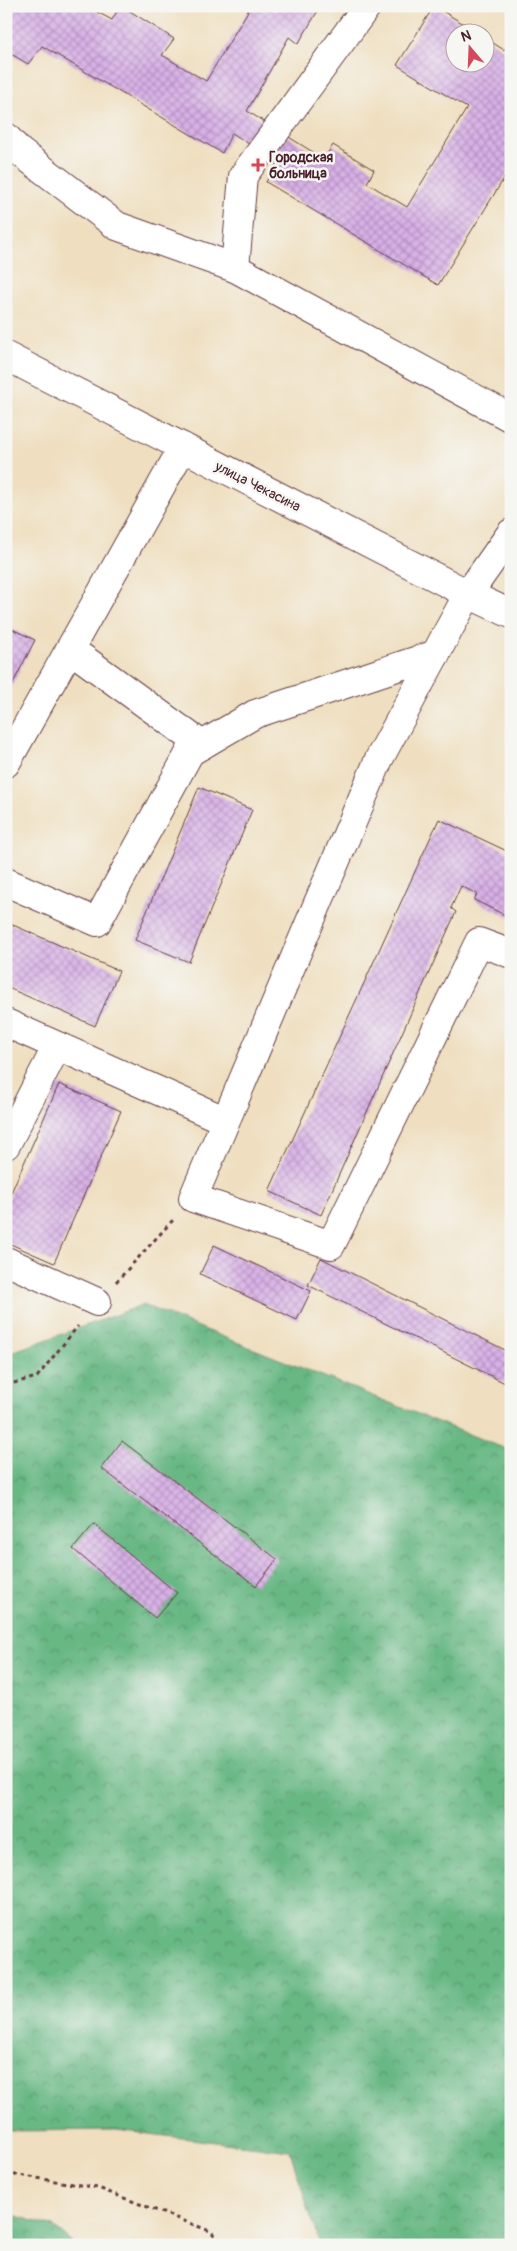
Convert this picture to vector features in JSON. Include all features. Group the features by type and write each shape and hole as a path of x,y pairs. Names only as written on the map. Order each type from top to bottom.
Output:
{"street":[{"path":"235,268 243,176 367,6"},
{"path":"6,137 20,152 117,226 235,268 511,418"},
{"name":"улица Чекасина","path":"6,356 468,594 511,614"},
{"path":"6,763 183,447"},
{"path":"511,534 468,594 379,759 193,1198 331,1246 479,942 511,954"},
{"path":"70,649 202,745"},
{"path":"6,882 97,922 190,752 255,714 436,654"},
{"path":"6,1023 226,1122"},
{"path":"6,1145 57,1046"},
{"path":"6,1261 97,1302"}],"path":[{"path":"6,2173 98,2188 210,2231 225,2245"}],"green space":[{"path":"143,1305 511,1451 511,2245 320,2245 290,2151 116,2130 6,2131 6,1354"},
{"path":"6,2213 54,2227 75,2245 6,2245"}],"building":[{"path":"6,6 86,6 112,20 120,6 122,6 174,39 162,55 206,81 251,6 315,6 319,9 298,44 289,37 247,111 324,159 333,145 374,170 367,183 407,207 467,108 397,65 434,6 460,22 444,22 444,72 494,72 494,44 504,50 511,40 511,167 438,285 266,182 277,162 232,133 222,153 42,46 28,64 6,51"},
{"path":"6,626 35,640 6,697"},
{"path":"199,787 252,810 189,962 135,940"},
{"path":"439,819 511,853 511,918 474,900 477,894 461,886 451,908 456,912 321,1215 269,1191"},
{"path":"6,922 119,971 95,1026 6,987"},
{"path":"59,1084 121,1111 54,1263 6,1242 6,1204"},
{"path":"214,1245 311,1291 297,1320 200,1274"},
{"path":"321,1258 511,1353 511,1386 308,1285"},
{"path":"122,1441 277,1559 256,1586 101,1468"},
{"path":"94,1524 177,1593 155,1618 73,1549"}],"place":[{"name":"Городская больница","path":"258,165"}]}
